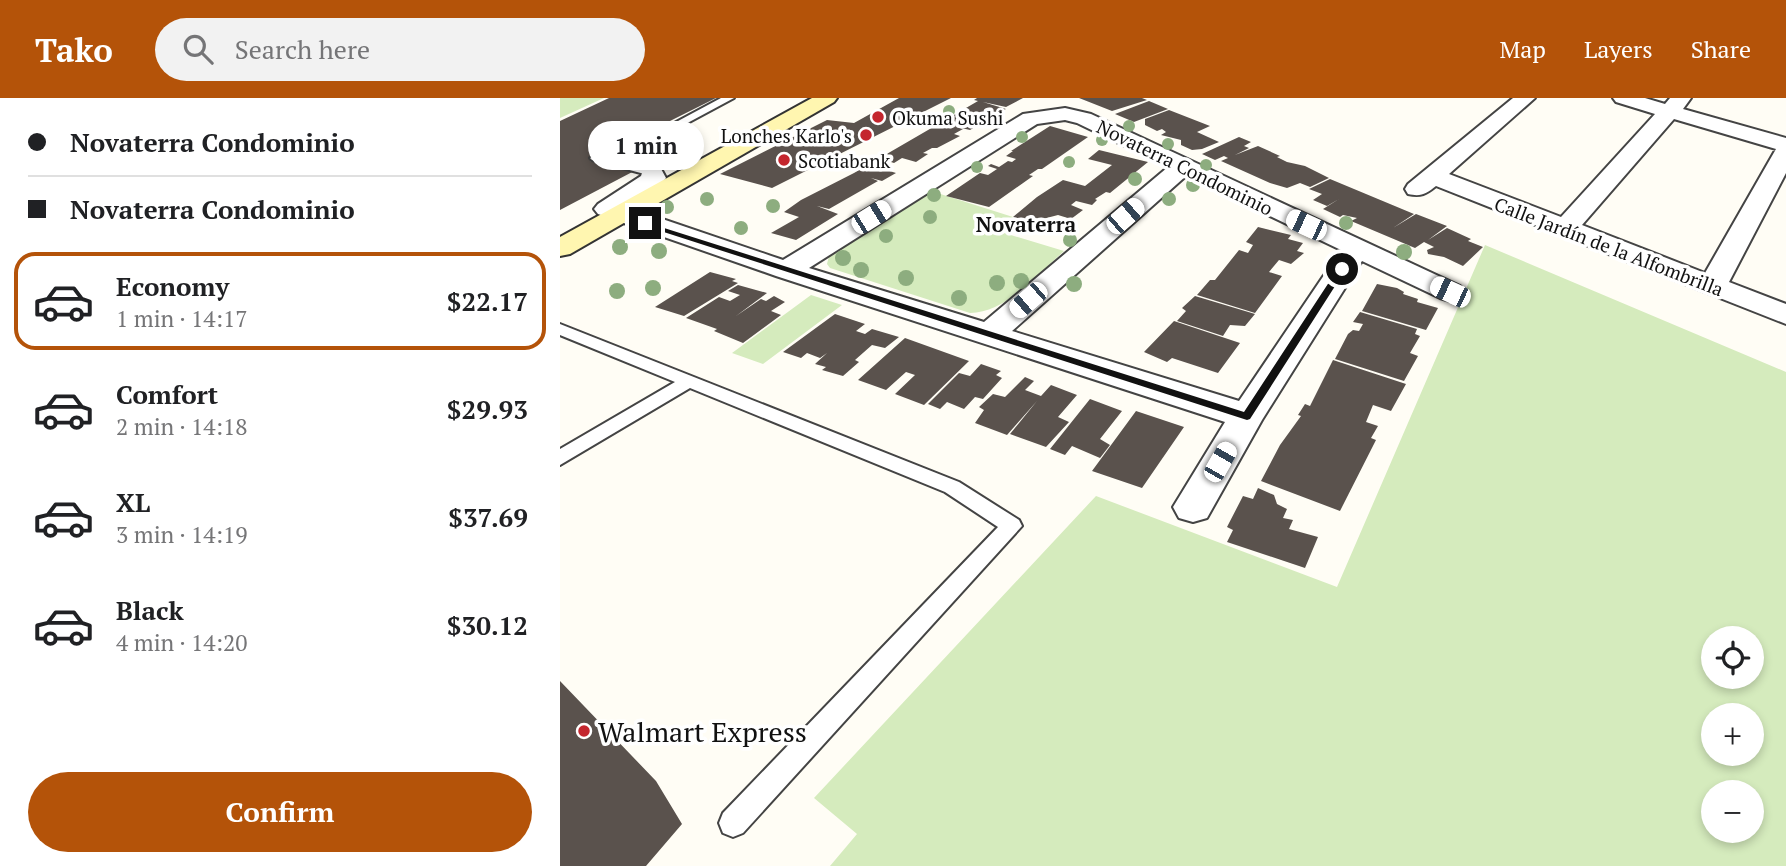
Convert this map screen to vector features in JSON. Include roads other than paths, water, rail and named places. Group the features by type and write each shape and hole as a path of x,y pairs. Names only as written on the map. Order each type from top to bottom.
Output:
{"main road":[{"path":"560,221 790,98"},
{"path":"767,132 778,118 814,98"},
{"path":"560,248 827,98"}],"street":[{"name":"Calle Jardín de la Alfombrilla","path":"1525,98 1423,184 1565,228 1786,315"},
{"path":"1623,98 1675,105 1786,145"},
{"path":"1565,228 1675,105"},
{"name":"Novaterra Condominio","path":"786,270 976,150 1031,119 1065,114 1084,118 1450,292"},
{"path":"1712,286 1786,151"},
{"path":"989,334 1183,166"},
{"path":"652,172 654,178 607,209 786,270 1247,416"},
{"path":"1193,507 1247,416 1356,248"}],"lane":[{"path":"676,159 628,151 729,98"},
{"path":"596,158 652,172"},
{"path":"560,329 951,486 1012,526 733,823"},
{"path":"560,458 689,381"}],"place":[{"name":"Okuma Sushi","path":"878,117"},
{"name":"Lonches Karlo's","path":"866,135"},
{"name":"Scotiabank","path":"784,160"},
{"name":"Walmart Express","path":"584,731"}],"district":[{"name":"Novaterra","path":"1026,224"}]}
